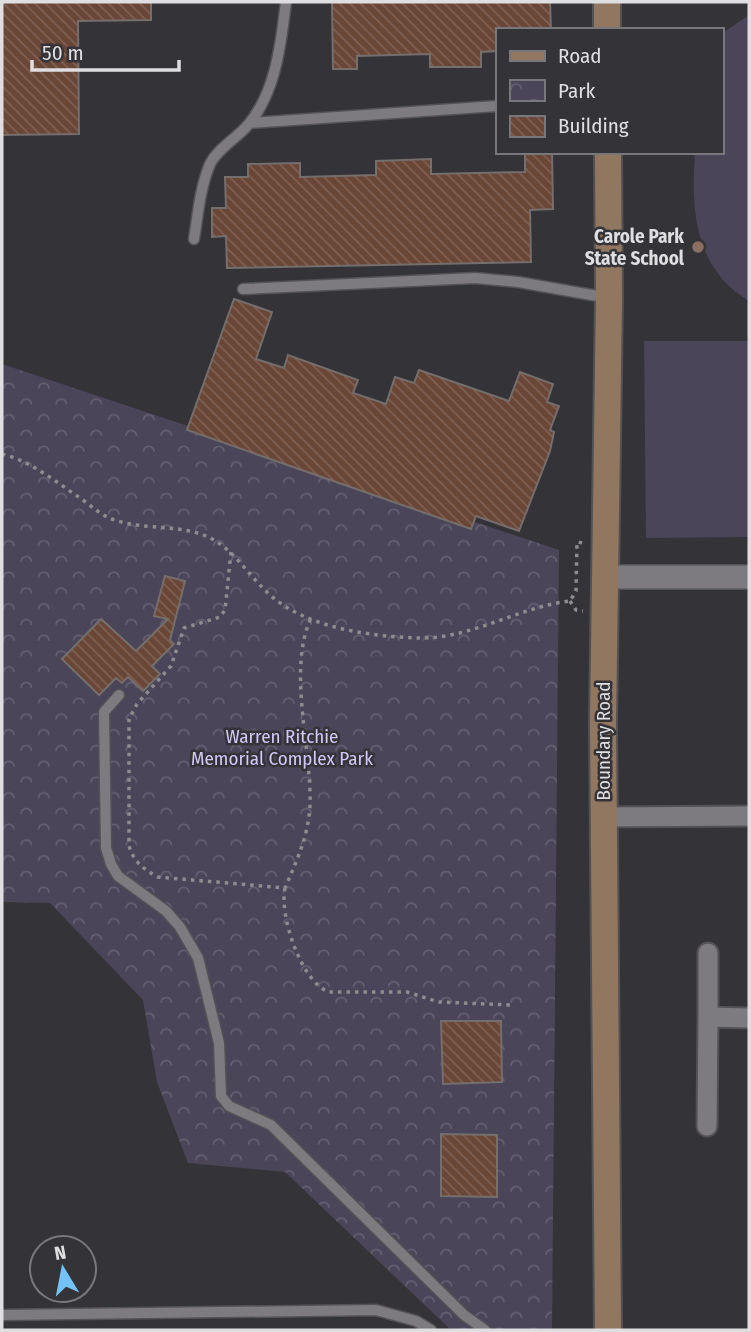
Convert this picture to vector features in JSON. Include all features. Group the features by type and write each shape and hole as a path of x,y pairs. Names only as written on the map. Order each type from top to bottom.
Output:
{"main road":[{"path":"607,2 607,28"},
{"name":"Boundary Road","path":"603,1325 604,577 609,298 608,154"}],"street":[{"path":"604,577 749,577"},
{"path":"603,817 749,816"},
{"path":"707,1126 708,953"},
{"path":"708,1017 749,1018"}],"lane":[{"path":"194,239 201,191 211,161 250,123 270,84 280,53 286,2"},
{"path":"250,123 496,106"},
{"path":"243,289 475,278 518,282 609,298"},
{"path":"119,695 104,712 106,848 118,876 166,911 180,927 198,958 219,1043 221,1096 229,1106 271,1125 464,1315 485,1330"},
{"path":"2,1315 376,1310 416,1321 431,1330"}],"path":[{"path":"2,454 29,463 104,516 142,527 187,531 211,538 231,552 271,596 310,618 361,633 418,638 443,637 549,603 570,601"},
{"path":"570,601 576,592 578,542 583,543"},
{"path":"231,552 225,610 220,617 184,628 171,666 137,704 129,719 129,846 139,864 158,877 285,888"},
{"path":"570,601 576,610 583,611"},
{"path":"310,618 304,643 300,686 308,747 310,806 303,848 282,900 286,924 305,967 319,988 329,992 407,992 439,1002 511,1005"}],"green space":[{"path":"749,15 749,301 731,288 707,255 700,236 694,196 695,154 723,154 723,33"},
{"path":"644,341 749,341 749,537 646,538"},
{"name":"Warren Ritchie Memorial Complex Park","path":"2,364 559,550 552,1330 451,1330 285,1172 188,1163 157,1082 143,1000 50,903 2,902"}],"building":[{"path":"2,2 151,2 151,20 78,21 79,134 2,135"},
{"path":"332,2 550,2 551,28 496,28 496,51 481,52 481,67 430,67 430,54 357,56 357,69 333,69"},
{"path":"525,154 552,154 553,209 530,210 531,262 227,268 226,236 212,237 212,208 226,208 225,177 248,177 248,164 300,163 300,177 376,175 376,161 431,159 431,174 525,172"},
{"path":"234,299 272,312 256,359 284,368 288,355 358,380 353,393 386,404 395,377 414,383 419,370 509,401 520,372 553,384 547,402 559,406 550,430 554,432 550,451 519,531 476,516 471,529 187,430"},
{"path":"165,576 185,581 170,640 174,644 152,666 160,674 143,691 128,677 122,683 116,678 99,695 62,659 101,619 136,651 168,619 154,616"},
{"path":"441,1021 501,1021 502,1082 443,1084"},
{"path":"441,1134 497,1135 497,1197 441,1196"}],"place":[{"name":"Carole Park State School","path":"698,247"}]}
